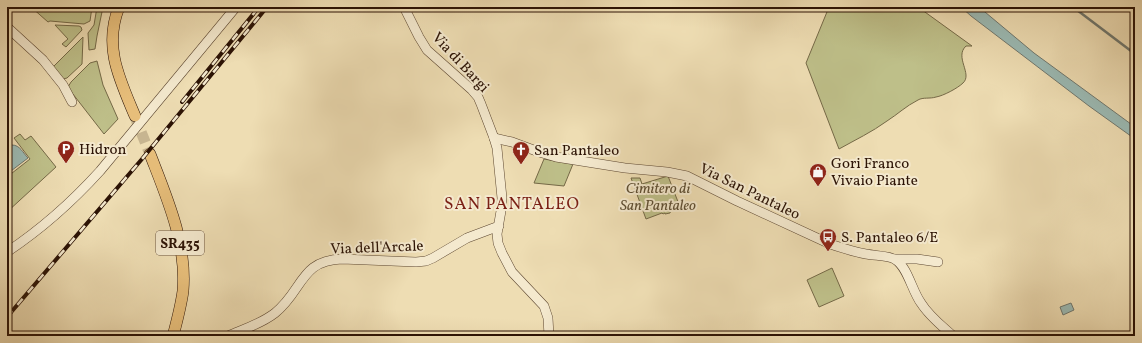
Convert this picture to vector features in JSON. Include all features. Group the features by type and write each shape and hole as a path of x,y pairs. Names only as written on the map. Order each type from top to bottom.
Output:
{"main road":[{"path":"119,7 112,38 113,57 117,74 135,116"},
{"name":"SR435","path":"150,154 171,207 181,249 183,278 182,292 173,336"}],"street":[{"path":"7,252 51,220 82,190 236,7"},
{"name":"Via di Bargi","path":"404,7 427,50 478,97 494,138 499,160 502,198 497,238 498,243 512,272 544,306 548,318 549,336"},
{"path":"7,27 43,60 64,85 72,102"},
{"name":"Via San Pantaleo","path":"494,138 556,156 625,168 667,172 687,176 737,201 843,249 895,259 917,259 938,262"},
{"name":"Via dell'Arcale","path":"228,336 256,324 274,314 288,300 311,269 320,263 336,260 426,261 467,238 499,226"},
{"path":"895,259 906,272 916,296 924,308 953,336"}],"green space":[{"path":"31,7 92,7 90,21 84,24 48,22"},
{"path":"97,7 103,7 95,49 89,50 88,33 94,25"},
{"path":"829,7 918,7 972,46 966,46 962,55 966,79 961,85 946,93 934,98 924,98 914,102 875,129 839,149 806,63"},
{"path":"55,25 79,26 82,30 66,47 62,44 68,39"},
{"path":"83,37 82,64 67,78 63,79 52,68"},
{"path":"97,61 103,85 118,119 104,134 68,87 90,63"},
{"path":"20,134 25,140 31,136 56,167 7,212 7,177 30,159 14,138"},
{"path":"544,159 573,164 564,186 534,183"},
{"name":"Cimitero di San Pantaleo","path":"668,176 680,207 671,210 670,213 662,213 646,219 631,178 640,178 642,184"},
{"path":"832,268 844,296 819,307 807,280"}],"water":[{"path":"961,7 979,7 1034,53 1135,127 1135,139 1089,106"},
{"path":"12,145 19,148 28,158 7,174 8,150"},
{"path":"1071,303 1074,310 1063,315 1060,307"}],"waterway":[{"path":"1073,7 1135,54"}],"tunnel":[{"path":"135,117 150,154"}],"railway":[{"path":"182,102 259,7"},
{"path":"7,317 142,159 267,7"}],"place":[{"name":"Hidron","path":"66,164"},
{"name":"San Pantaleo","path":"521,165"},
{"name":"Gori Franco Vivaio Piante","path":"818,187"},
{"name":"S. Pantaleo 6/E","path":"828,252"}],"district":[{"name":"SAN PANTALEO","path":"512,203"}]}
